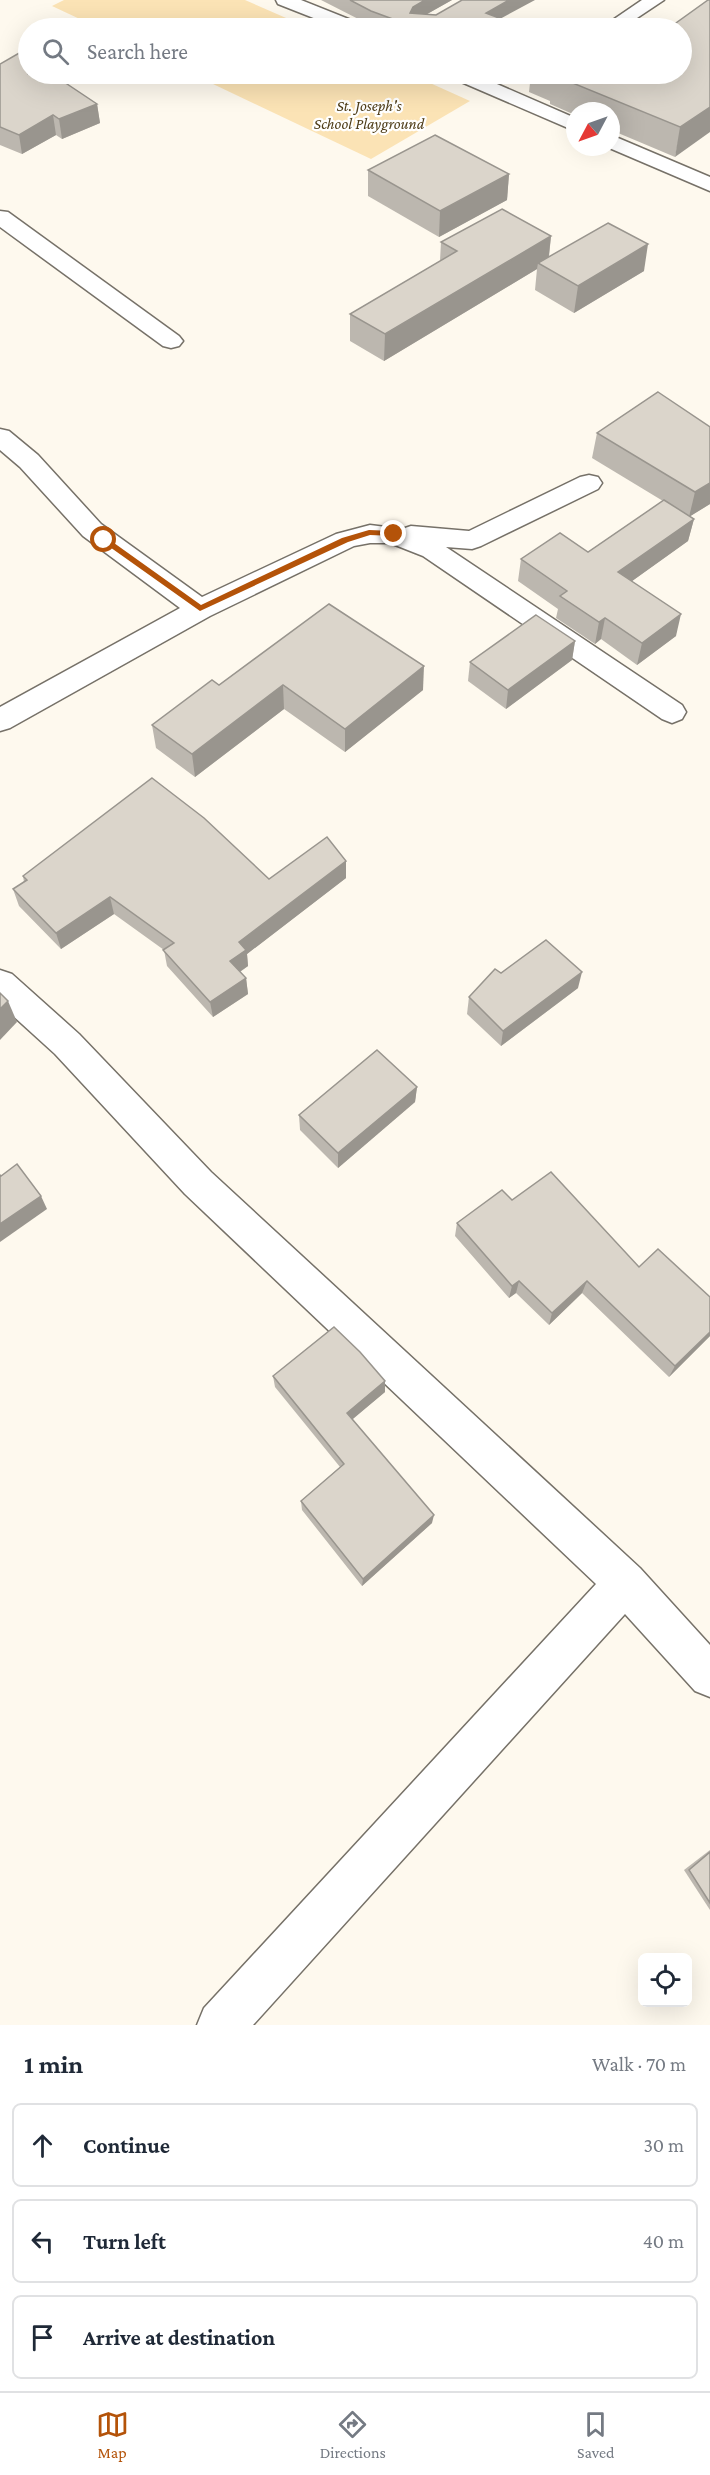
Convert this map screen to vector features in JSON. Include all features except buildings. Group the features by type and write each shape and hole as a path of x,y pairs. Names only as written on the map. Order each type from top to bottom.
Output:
{"street":[{"path":"285,0 329,18"},
{"path":"626,18 655,0"},
{"path":"496,84 515,89 566,120"},
{"path":"620,145 710,185"},
{"path":"0,217 171,341"},
{"path":"0,437 29,461 82,522 200,609"},
{"path":"0,720 200,609 345,540 369,532 472,540 589,483"},
{"path":"394,534 432,550 672,712"},
{"path":"0,984 67,1044 198,1183 625,1583 710,1676"},
{"path":"221,2025 625,1583"}],"green space":[{"path":"64,0 245,0 286,18 78,18 52,6"},
{"name":"St. Joseph's School Playground","path":"213,84 432,84 470,101 371,159"}],"route":[{"path":"104,540 200,609 345,540 369,532 394,534"}]}
